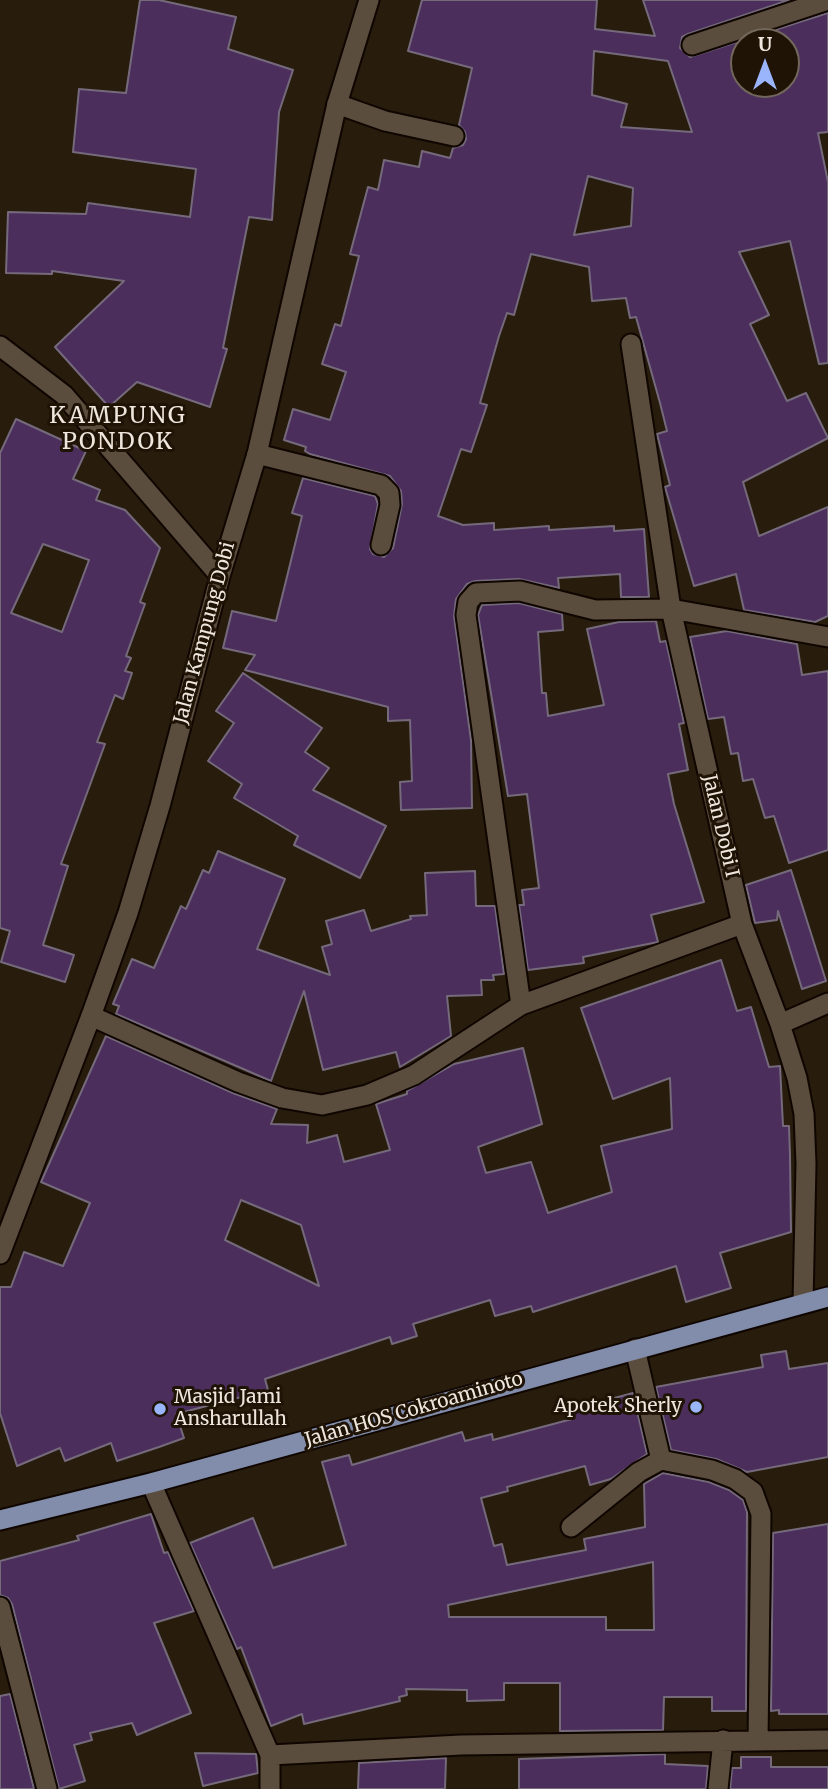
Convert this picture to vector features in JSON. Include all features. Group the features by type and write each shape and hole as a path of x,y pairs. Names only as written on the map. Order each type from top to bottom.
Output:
{"main road":[{"name":"Jalan HOS Cokroaminoto","path":"0,1520 151,1483 828,1297"}],"street":[{"name":"Jalan Kampung Dobi","path":"0,1254 91,1016 128,913 156,820 220,576 257,453 337,104 369,0"},
{"path":"692,45 828,0"},
{"path":"337,104 385,121 454,136"},
{"name":"Jalan Dobi I","path":"631,344 671,609 742,924 797,1078 803,1114 806,1164 803,1303"},
{"path":"0,346 64,395 220,576"},
{"path":"257,453 382,485 389,493 390,505 382,545"},
{"path":"522,1005 466,615 468,602 477,593 520,591 595,610 671,609 828,637"},
{"path":"91,1016 237,1082 282,1098 322,1105 367,1095 414,1075 522,1005 742,924"},
{"path":"779,1024 828,1003"},
{"path":"635,1349 661,1460"},
{"path":"571,1527 639,1472 661,1460 712,1470 735,1479 753,1492 761,1514 758,1740"},
{"path":"151,1483 270,1755 270,1789"},
{"path":"0,1607 47,1789"},
{"path":"718,1789 723,1740"},
{"path":"270,1755 461,1745 828,1740"}],"building":[{"path":"140,0 159,0 236,17 228,49 293,70 279,112 272,220 249,217 223,348 227,349 210,407 137,382 109,407 55,347 124,281 52,271 52,274 6,273 8,212 86,214 88,203 190,217 196,169 73,152 79,89 126,93"},
{"path":"422,0 597,0 595,29 655,36 643,0 789,0 682,37 680,48 690,57 730,44 730,98 800,98 800,28 781,28 828,13 828,132 818,133 828,182 828,363 819,364 790,241 739,252 769,315 750,324 787,401 806,393 828,438 743,482 759,536 828,507 828,616 815,622 744,610 736,574 694,586 665,487 670,485 657,434 667,431 636,317 630,318 626,298 592,301 589,267 531,254 514,315 507,313 499,336 480,403 487,405 471,452 461,449 438,516 463,525 494,523 494,530 549,526 549,530 614,526 614,531 644,529 649,597 621,597 620,574 558,578 559,588 519,579 475,581 467,584 456,599 454,616 471,740 472,808 401,810 400,782 412,781 410,720 388,721 388,707 245,670 255,655 223,648 232,611 276,621 302,516 292,513 303,478 375,496 378,504 370,549 373,554 384,557 393,548 402,504 401,491 390,476 310,454 305,451 306,447 284,440 293,409 330,420 346,372 322,364 335,324 341,326 359,256 350,254 368,187 378,190 384,160 419,167 422,151 450,158 453,148 463,145 465,132 459,125 472,68 408,51","holes":["594,51 668,61 692,132 621,127 627,104 592,95","588,176 633,188 631,226 574,235"]},
{"path":"16,419 86,451 73,479 100,490 96,500 125,510 160,548 140,602 145,604 126,656 131,658 125,671 132,673 123,699 115,695 97,742 105,744 61,864 68,866 43,945 74,955 65,982 1,962 10,931 0,928 0,453","holes":["43,544 89,560 62,632 11,613"]},
{"path":"519,603 562,614 563,630 538,632 542,693 546,693 548,716 604,705 587,629 619,622 656,621 660,642 666,641 684,723 679,724 688,770 668,774 674,804 704,902 651,915 658,942 583,957 584,963 528,970 519,905 524,905 522,890 539,888 527,794 508,796 478,615 482,605"},
{"path":"727,631 797,644 802,675 828,671 828,850 789,863 774,816 765,818 753,779 743,781 738,753 731,754 724,717 708,719 690,637"},
{"path":"243,673 322,728 305,752 329,768 313,790 386,826 360,878 294,845 298,836 234,798 242,784 208,761 234,723 216,711"},
{"path":"218,851 285,879 257,949 330,975 322,947 332,944 326,921 364,910 371,931 411,919 410,916 427,915 425,873 475,871 476,906 495,906 504,974 493,975 494,980 481,980 482,995 447,996 451,1036 400,1067 396,1052 323,1070 304,991 271,1081 116,1014 119,1006 113,1004 132,959 154,968 181,906 186,909 203,870 209,873"},
{"path":"791,870 826,981 802,989 778,911 777,920 755,923 746,885"},
{"path":"721,960 737,1011 751,1007 769,1067 780,1066 783,1126 789,1126 791,1232 720,1253 731,1288 686,1302 676,1266 533,1312 531,1306 495,1316 490,1300 413,1324 417,1336 392,1344 390,1337 265,1379 268,1390 176,1414 184,1438 159,1447 117,1461 111,1443 65,1461 60,1448 17,1466 0,1413 0,1287 11,1287 24,1252 63,1266 90,1203 41,1182 106,1036 233,1093 277,1109 271,1124 308,1125 307,1143 337,1135 344,1162 390,1150 376,1104 407,1094 407,1091 454,1064 523,1048 542,1124 478,1147 486,1173 531,1162 548,1213 612,1192 601,1146 672,1129 670,1078 613,1099 581,1008","holes":["241,1200 301,1225 319,1286 225,1240"]},
{"path":"786,1351 789,1369 828,1363 828,1457 747,1472 716,1459 671,1450 656,1387 763,1367 761,1355"},
{"path":"633,1393 647,1454 611,1479 590,1485 585,1466 507,1487 508,1491 481,1498 494,1546 502,1544 507,1565 586,1550 584,1539 645,1527 644,1484 663,1473 709,1482 729,1490 743,1500 747,1512 746,1711 712,1711 712,1697 664,1697 663,1730 560,1731 560,1683 504,1683 504,1700 467,1701 467,1690 406,1689 407,1695 399,1697 400,1701 304,1724 302,1714 271,1726 241,1647 237,1649 190,1543 253,1518 273,1568 346,1545 322,1462 349,1455 352,1465 462,1432 465,1441 492,1434 493,1440 572,1419 570,1410","holes":["653,1562 654,1630 606,1630 606,1617 449,1617 448,1605"]},
{"path":"151,1514 164,1553 168,1552 194,1611 154,1623 191,1713 137,1735 132,1723 90,1733 92,1740 74,1745 85,1781 59,1789 12,1604 8,1598 0,1595 0,1561 79,1540 77,1536"},
{"path":"828,1524 828,1714 779,1714 779,1710 771,1711 773,1533"},
{"path":"10,1694 34,1789 0,1789 0,1696"},
{"path":"195,1753 256,1754 258,1773 203,1786"},
{"path":"665,1754 665,1764 708,1766 706,1789 519,1789 519,1759"},
{"path":"741,1757 771,1757 771,1767 828,1767 828,1789 730,1789 732,1768 741,1768"},
{"path":"446,1758 445,1789 358,1789 359,1763"}],"place":[{"name":"Apotek Sherly","path":"696,1407"},
{"name":"Masjid Jami Ansharullah","path":"160,1409"}],"district":[{"name":"KAMPUNG PONDOK","path":"118,429"}]}
